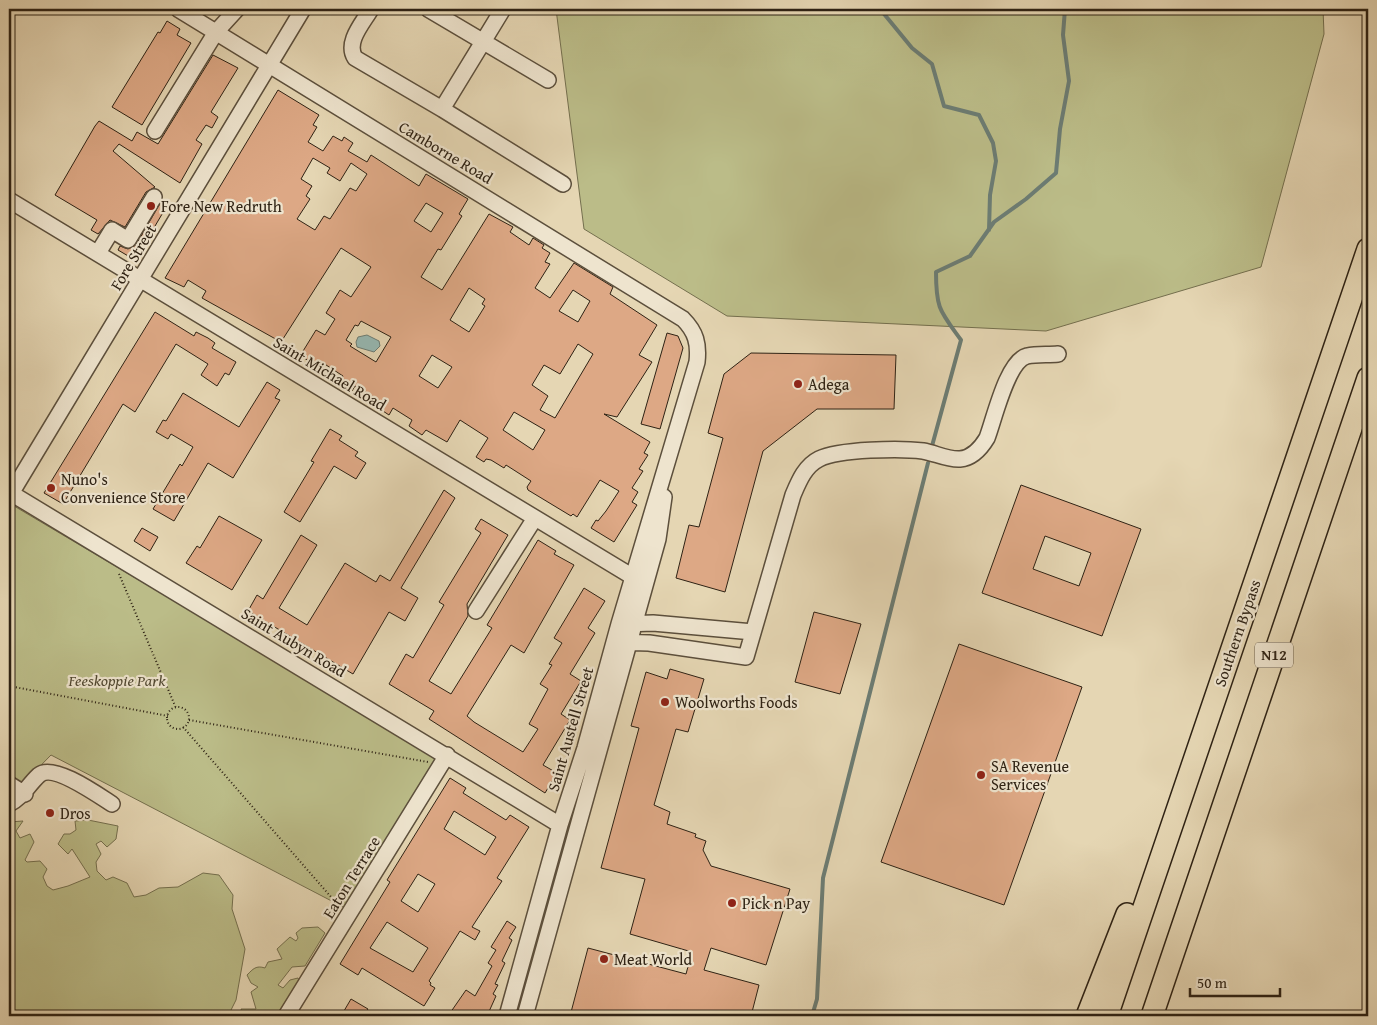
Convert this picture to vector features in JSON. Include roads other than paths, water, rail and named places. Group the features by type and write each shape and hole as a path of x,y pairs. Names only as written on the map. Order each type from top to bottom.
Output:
{"highway":[{"name":"Southern Bypass","path":"1107,1016 1368,249"},
{"name":"N12","path":"1152,1016 1368,378"},
{"path":"1087,1016 1142,875 1197,748"}],"street":[{"name":"Camborne Road","path":"178,9 670,312 693,329"},
{"path":"155,131 216,32 237,9"},
{"name":"Fore Street","path":"10,494 303,9"},
{"path":"371,9 354,38 351,47 355,58 563,184"},
{"path":"428,9 548,80"},
{"path":"442,109 503,9"},
{"path":"98,253 112,230 128,240 154,197"},
{"name":"Saint Michael Road","path":"9,200 638,582"},
{"name":"Saint Austell Street","path":"507,1016 560,825 621,642 638,582 697,362 697,343 693,329"},
{"path":"621,642 670,646 746,657 793,495 802,474 818,459 836,453 922,451 959,459 967,458 982,446 1010,373 1016,363 1025,356 1058,354"},
{"name":"Saint Aubyn Road","path":"10,494 109,551 444,760 560,825"},
{"path":"476,611 535,518"},
{"path":"638,582 642,609 654,622"},
{"path":"626,624 654,622 753,632"},
{"name":"Saint Austell Street","path":"525,1016 618,679 621,642"},
{"path":"618,679 623,665 634,652 670,646"},
{"name":"Eaton Terrace","path":"286,1016 444,760"},
{"path":"9,804 25,794 40,775 52,772 112,804"},
{"path":"9,784 25,794"}],"water":[{"path":"367,335 379,341 380,346 374,352 357,347 358,337"}],"waterway":[{"path":"880,9 912,48 932,64 944,106 979,115 993,143 996,161 990,195 989,230"},
{"path":"932,446 961,340 948,322 938,302 936,272 970,256 994,222 1026,199 1056,173 1060,129 1069,81 1063,35 1065,9"},
{"path":"812,1016 817,999 823,878 928,463"}],"place":[{"name":"Fore New Redruth","path":"151,206"},
{"name":"Adega","path":"798,384"},
{"name":"Nuno's Convenience Store","path":"51,488"},
{"name":"Woolworths Foods","path":"665,702"},
{"name":"SA Revenue Services","path":"981,775"},
{"name":"Dros","path":"50,813"},
{"name":"Pick n Pay","path":"732,903"},
{"name":"Meat World","path":"604,959"}],"park label":[{"name":"Feeskoppie Park","path":"117,680"}]}
